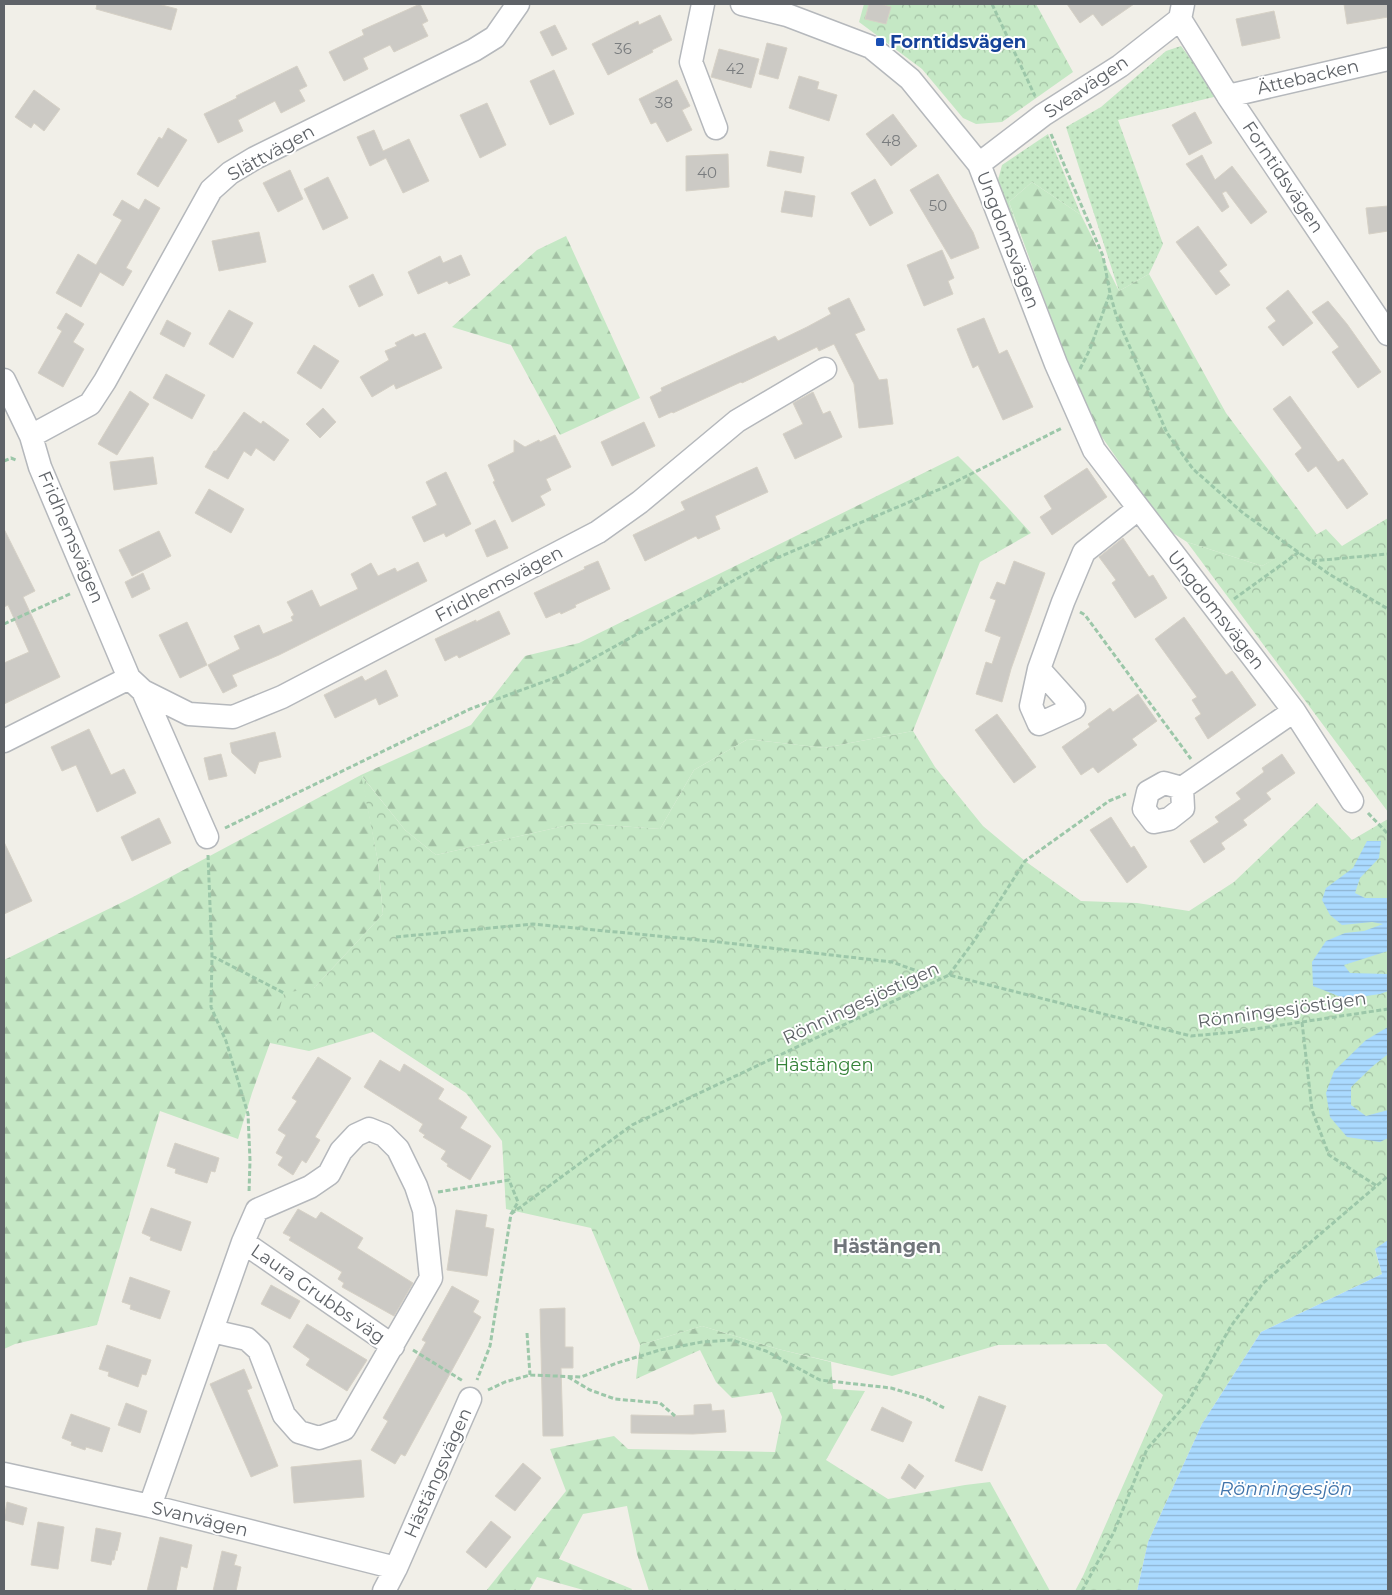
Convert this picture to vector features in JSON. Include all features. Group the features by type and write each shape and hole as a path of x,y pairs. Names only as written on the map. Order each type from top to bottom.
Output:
{"street":[{"name":"Slättvägen","path":"31,436 90,404 105,381 211,190 216,185 230,173 255,158 474,50 495,37 518,4"},
{"path":"703,4 691,62 716,128"},
{"name":"Ungdomsvägen","path":"742,4 788,10 871,47 910,80 979,164 1056,364 1094,450 1294,711 1352,801"},
{"name":"Sveavägen","path":"979,164 1043,115 1120,66 1181,11"},
{"name":"Forntidsvägen","path":"1181,11 1228,96 1388,334"},
{"name":"Ättebacken","path":"1228,96 1388,59"},
{"name":"Fridhemsvägen","path":"136,684 189,714 233,717 282,698 598,532 640,502 738,421 825,369"},
{"name":"Fridhemsvägen","path":"4,380 31,436 40,467 91,585 207,836"},
{"path":"1038,669 1084,552 1138,509"},
{"path":"4,741 136,684"},
{"path":"1182,788 1183,808 1169,819 1154,822 1144,809 1148,792 1164,783 1182,788 1294,711"},
{"name":"Laura Grubbs väg","path":"150,1506 243,1242 257,1210 310,1187 329,1174 341,1151 356,1135 369,1129 384,1135 398,1149 424,1210 430,1278 395,1343 344,1429 319,1438 299,1432 284,1415 259,1350 247,1339 212,1331"},
{"name":"Laura Grubbs väg","path":"243,1242 395,1343"},
{"name":"Hästängsvägen","path":"384,1591 396,1568 472,1394"},
{"name":"Svanvägen","path":"4,1474 150,1506 396,1568"}],"path":[{"path":"992,4 1043,115 1103,256 1116,315 1167,433 1193,469 1242,513 1329,574 1388,609"},
{"path":"1069,393 1090,349 1110,293"},
{"path":"248,1197 250,1160 248,1114 226,1041 210,1007 212,956 207,836 470,709 565,674 767,562 945,487 1080,419"},
{"path":"1218,612 1299,552"},
{"path":"1311,561 1388,554"},
{"path":"4,624 91,585"},
{"path":"1063,602 1085,615 1203,774"},
{"path":"949,975 974,941 1026,861 1109,801 1138,789 1148,792"},
{"path":"1352,801 1372,817 1388,834"},
{"path":"396,937 533,924 710,941 892,962 941,979"},
{"path":"212,956 284,993"},
{"name":"Rönningesjöstigen","path":"511,1214 632,1125 949,975 1191,1036 1235,1032 1388,1009"},
{"path":"1302,1022 1312,1110 1328,1155 1377,1186"},
{"path":"1082,1591 1114,1532 1147,1449 1188,1402 1230,1326 1263,1282 1388,1176"},
{"path":"395,1343 472,1394 490,1346 511,1214 518,1202 508,1180 419,1195"},
{"path":"527,1333 530,1375"},
{"name":"Hästängsvägen","path":"472,1394 530,1375 582,1378 617,1363 660,1350 702,1342 732,1340 766,1351 820,1380 890,1388 925,1398 946,1409"},
{"path":"566,1376 590,1390 615,1399 660,1403 675,1416"}],"green space":[{"path":"864,4 1036,4 1073,72 1002,122 976,124 963,118 922,69 859,22"},
{"path":"1181,46 1218,96 1118,120 1163,244 1149,274 1119,291 1066,127 1101,107 1166,51"},
{"path":"1048,134 1081,215 1032,182 1009,202 1066,374 997,184 1002,165"},
{"path":"1032,182 1081,215 1119,291 1149,274 1226,413 1318,536 1262,566 1187,542 1165,528 1095,427 1081,401 1009,202"},
{"path":"566,236 640,398 560,435 511,345 452,327 537,250"},
{"path":"958,456 1031,533 980,562 913,731 824,748 748,739 694,770 660,829 577,823 436,855 405,830 362,776 378,862 383,914 314,988 270,1043 238,1139 160,1111 97,1325 15,1344 4,1349 4,960 133,897 361,775 471,725 525,656 579,643"},
{"path":"1388,518 1388,812 1187,542 1262,566 1326,529 1342,546"},
{"name":"Hästängen","path":"913,731 935,767 983,826 1025,861 1081,901 1137,903 1189,911 1234,882 1317,803 1352,840 1388,819 1388,1240 1375,1250 1382,1274 1261,1332 1202,1424 1148,1542 1137,1591 1075,1591 1163,1395 1106,1344 998,1345 892,1376 778,1349 702,1326 640,1345 591,1228 506,1209 502,1141 466,1093 373,1032 309,1051 270,1043 284,993 314,988 383,914 378,862 361,775 405,830 436,855 577,823 660,829 694,770 748,739 824,748"},
{"path":"702,1326 778,1349 831,1362 833,1389 865,1391 826,1460 888,1499 990,1482 1050,1591 649,1591 637,1554 627,1506 583,1514 559,1559 632,1589 631,1591 587,1591 537,1577 529,1591 486,1591 566,1491 550,1449 614,1436 628,1449 775,1452 782,1417 772,1392 732,1398 716,1382 700,1350 636,1379 640,1345"}],"water":[{"path":"1367,841 1381,841 1379,858 1360,878 1355,893 1365,898 1388,898 1388,951 1344,965 1350,973 1388,974 1388,991 1346,999 1313,986 1312,962 1326,941 1345,933 1364,931 1383,924 1372,922 1342,925 1330,915 1322,900 1326,888 1353,868"},
{"path":"1388,1027 1388,1054 1351,1087 1351,1105 1366,1116 1388,1110 1388,1138 1380,1142 1347,1137 1330,1117 1326,1093 1334,1071 1366,1040"},
{"name":"Rönningesjön","path":"1388,1240 1388,1591 1137,1591 1148,1542 1202,1424 1261,1332 1382,1274 1375,1249"}],"building":[{"path":"97,4 158,4 177,9 171,30 96,9"},
{"path":"420,4 428,21 422,24 428,36 394,52 390,45 363,58 368,69 344,81 329,52 364,35 362,30"},
{"path":"869,4 891,7 886,24 865,19"},
{"path":"1067,4 1134,4 1102,26 1093,14 1080,23"},
{"path":"1344,4 1388,4 1388,17 1347,24"},
{"path":"1274,11 1280,38 1242,46 1236,19"},
{"path":"660,15 672,40 608,75 592,44 638,21 639,25"},
{"path":"555,25 567,49 552,56 540,32"},
{"path":"767,43 787,48 778,79 759,74"},
{"path":"719,49 759,59 751,88 711,77"},
{"path":"297,66 307,86 299,90 305,101 281,113 275,101 238,120 243,131 218,143 204,114"},
{"path":"554,70 574,114 550,125 530,81"},
{"path":"799,76 819,82 817,89 837,95 829,121 789,108"},
{"path":"677,80 690,106 682,110 692,130 667,142 656,122 651,124 639,99"},
{"path":"34,90 60,109 44,131 34,123 31,128 15,117"},
{"path":"487,103 506,145 480,158 460,115"},
{"path":"1195,112 1212,143 1189,155 1172,125"},
{"path":"893,114 917,146 891,166 866,134"},
{"path":"168,128 187,140 158,187 137,174 159,137 162,139"},
{"path":"374,130 383,151 409,139 429,181 403,193 386,158 370,166 357,137"},
{"path":"770,151 804,157 801,173 767,166"},
{"path":"728,154 729,187 686,191 686,156"},
{"path":"1202,155 1215,180 1232,166 1267,212 1251,224 1226,191 1222,193 1229,207 1222,212 1186,164"},
{"path":"290,170 303,199 278,212 263,183"},
{"path":"938,174 973,232 979,248 951,259 910,190"},
{"path":"328,177 348,218 323,230 304,189"},
{"path":"875,179 893,213 870,226 851,193"},
{"path":"785,191 815,196 812,217 781,212"},
{"path":"145,199 160,208 126,268 132,271 123,286 100,272 81,307 56,293 78,254 96,265 122,220 113,215 122,200 139,210"},
{"path":"1388,206 1388,231 1369,234 1366,208"},
{"path":"1198,226 1227,265 1219,271 1230,285 1216,295 1176,242"},
{"path":"259,232 266,262 219,271 212,241"},
{"path":"942,250 954,278 948,281 953,294 924,306 907,265"},
{"path":"461,255 470,275 449,284 447,281 418,294 408,272 440,256 443,263"},
{"path":"373,274 383,295 359,307 349,286"},
{"path":"1288,290 1313,323 1283,346 1268,327 1276,321 1266,308"},
{"path":"849,298 865,330 855,334 879,380 887,379 893,424 859,428 854,384 834,344 819,351 817,347 742,383 659,418 650,397 662,391 661,388 775,336 778,341 831,314 828,308"},
{"path":"1328,301 1381,372 1358,388 1332,352 1339,347 1312,312"},
{"path":"229,310 253,323 233,358 209,344"},
{"path":"66,313 84,324 73,342 84,349 63,387 38,373 62,331 57,328"},
{"path":"984,318 999,354 1007,350 1033,407 1003,420 978,365 973,368 957,329"},
{"path":"167,320 191,333 184,347 160,334"},
{"path":"425,333 442,368 396,389 394,384 372,397 360,377 389,360 385,351 397,346 395,343 413,334 415,337"},
{"path":"314,345 339,361 321,389 297,373"},
{"path":"166,374 205,395 192,419 153,398"},
{"path":"130,391 149,404 117,455 98,444"},
{"path":"813,392 823,414 830,411 842,437 795,459 783,434 803,424 793,403"},
{"path":"1290,396 1338,462 1343,459 1368,494 1347,509 1316,466 1308,472 1295,454 1302,448 1273,409"},
{"path":"323,408 336,422 320,438 306,424"},
{"path":"244,412 261,424 263,421 289,440 274,461 256,448 251,456 244,451 228,479 205,467 214,451 216,451"},
{"path":"644,422 655,446 612,466 601,442"},
{"path":"555,435 571,467 546,479 551,490 540,496 545,505 512,522 493,482 495,481 488,465 514,452 514,440 525,447"},
{"path":"153,457 157,484 114,490 110,462"},
{"path":"757,467 768,492 715,516 720,529 698,539 696,536 645,561 633,535 685,510 681,502"},
{"path":"1087,468 1107,497 1052,535 1040,517 1052,509 1044,496"},
{"path":"446,472 471,524 446,537 444,533 424,542 412,517 437,505 426,482"},
{"path":"209,489 244,509 231,533 195,513"},
{"path":"495,520 508,548 487,557 475,530"},
{"path":"4,529 35,591 23,597 60,677 4,704 4,663 29,652 8,605 4,607"},
{"path":"159,531 171,556 132,576 119,550"},
{"path":"1123,538 1149,577 1153,575 1167,598 1135,618 1112,583 1116,580 1099,557"},
{"path":"598,561 610,589 575,605 576,607 561,614 560,612 546,618 534,593"},
{"path":"1014,561 1045,573 1011,669 1002,702 976,694 986,662 992,664 1001,637 985,631 996,600 990,598 997,582 1005,585"},
{"path":"418,562 427,581 279,655 232,675 237,686 223,693 208,665 240,649 234,636 259,625 263,634 293,621 291,617 294,615 287,602 312,590 320,607 358,589 351,574 371,563 378,576 395,568 397,572"},
{"path":"143,573 150,589 132,598 125,582"},
{"path":"499,611 510,634 459,658 457,655 445,661 435,639"},
{"path":"1184,617 1226,675 1232,671 1256,705 1208,739 1195,718 1201,714 1192,700 1197,697 1155,639"},
{"path":"187,622 207,665 180,678 159,635"},
{"path":"386,670 398,696 379,705 376,698 335,718 324,695 362,676 365,681"},
{"path":"1138,694 1157,721 1132,739 1137,745 1098,773 1093,767 1081,775 1062,747 1090,727 1088,724 1110,708 1113,712"},
{"path":"997,714 1036,767 1014,783 975,730"},
{"path":"89,729 111,775 124,769 136,793 97,812 76,765 62,771 51,747"},
{"path":"275,732 281,757 259,762 255,774 232,753 230,743"},
{"path":"221,754 227,776 209,780 204,758"},
{"path":"1282,754 1295,773 1266,793 1271,799 1243,820 1247,825 1221,843 1225,849 1204,863 1190,841 1219,822 1215,817 1241,799 1236,793 1264,772 1262,768"},
{"path":"1111,817 1131,848 1134,846 1147,867 1127,883 1090,830"},
{"path":"159,818 171,843 132,861 121,837"},
{"path":"4,842 32,901 4,914"},
{"path":"318,1057 351,1078 315,1137 320,1140 306,1163 302,1160 293,1175 278,1165 283,1157 276,1153 286,1135 278,1130 297,1101 292,1098"},
{"path":"380,1060 400,1072 404,1064 444,1089 438,1099 467,1117 460,1128 491,1146 470,1180 447,1166 448,1164 441,1159 446,1151 423,1137 425,1135 419,1131 423,1124 364,1087"},
{"path":"175,1143 219,1158 215,1172 211,1171 207,1183 175,1173 176,1169 167,1166"},
{"path":"151,1208 191,1222 181,1251 150,1240 151,1237 142,1233"},
{"path":"298,1209 316,1219 321,1212 363,1238 357,1248 413,1283 394,1316 342,1287 344,1283 338,1279 342,1272 289,1240 291,1237 283,1233"},
{"path":"456,1210 487,1215 485,1227 494,1229 487,1276 447,1270"},
{"path":"130,1277 170,1291 160,1319 130,1309 131,1305 122,1302"},
{"path":"271,1285 300,1301 290,1319 261,1304"},
{"path":"452,1286 479,1301 473,1312 481,1317 405,1456 401,1454 395,1464 371,1450 388,1421 383,1418 426,1342 422,1340"},
{"path":"565,1308 565,1347 573,1347 573,1368 561,1368 563,1436 543,1436 540,1309"},
{"path":"307,1324 367,1360 347,1391 306,1365 310,1359 293,1347"},
{"path":"107,1345 151,1360 146,1375 142,1374 138,1387 108,1376 109,1372 99,1369"},
{"path":"244,1369 252,1388 247,1390 278,1466 251,1477 210,1384"},
{"path":"979,1396 1006,1406 982,1471 955,1461"},
{"path":"126,1403 147,1411 140,1433 118,1425"},
{"path":"711,1404 712,1411 724,1410 726,1432 693,1434 631,1433 631,1415 694,1415 694,1405"},
{"path":"882,1407 912,1422 903,1442 871,1430"},
{"path":"71,1414 110,1428 102,1452 86,1447 85,1450 71,1445 72,1442 62,1438"},
{"path":"361,1460 364,1497 294,1503 291,1467"},
{"path":"523,1463 541,1478 515,1511 495,1496"},
{"path":"909,1464 924,1476 915,1489 901,1478"},
{"path":"7,1502 27,1508 23,1525 4,1520"},
{"path":"491,1521 511,1537 486,1568 466,1552"},
{"path":"38,1522 64,1527 58,1569 31,1565"},
{"path":"96,1528 121,1533 117,1551 111,1565 91,1561"},
{"path":"160,1537 192,1545 187,1568 181,1566 176,1591 147,1591"},
{"path":"222,1551 237,1555 234,1565 241,1567 236,1591 213,1591"}],"place":[{"name":"Forntidsvägen","path":"880,42"}],"district":[{"name":"Hästängen","path":"887,1246"}]}
